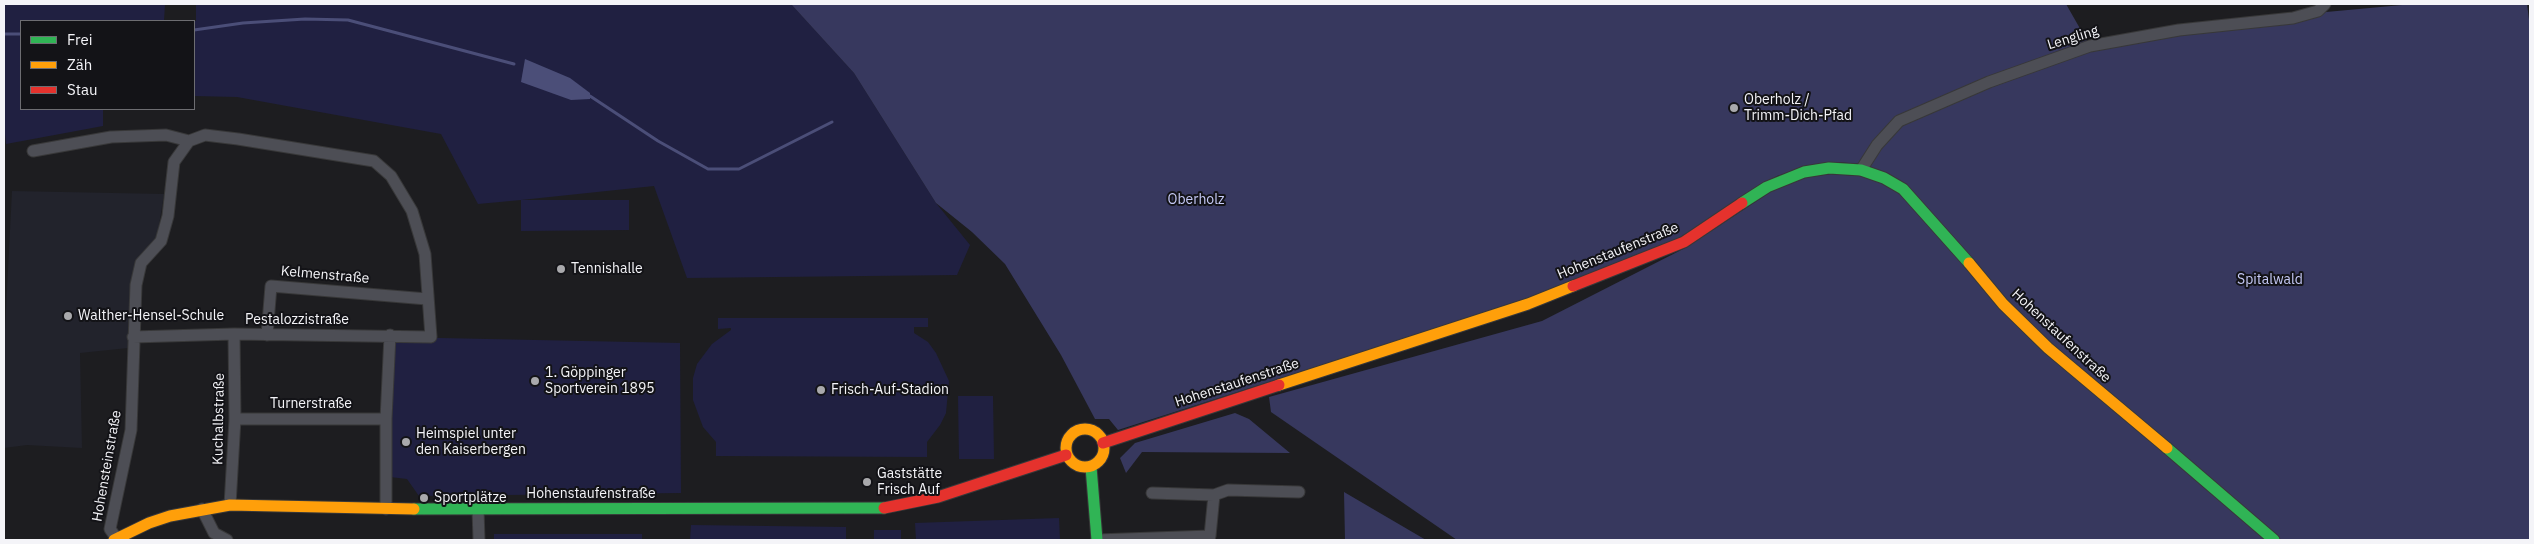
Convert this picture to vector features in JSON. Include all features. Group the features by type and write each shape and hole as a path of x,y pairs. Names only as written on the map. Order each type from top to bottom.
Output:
{"main road":[{"name":"Hohenstaufenstraße","path":"1103,443 1528,304 1684,242 1767,187 1804,172 1829,168 1861,170 1884,178 1903,189 1947,236 2004,304 2048,348 2236,505 2274,540"},
{"path":"1078,430 1096,432 1103,443 1104,449 1100,460 1090,467 1076,466 1066,455 1067,440 1078,430"},
{"name":"Hohenstaufenstraße","path":"116,540 156,520 202,509 230,505 386,509 880,509 938,497 1066,455"},
{"path":"1090,467 1097,540"}],"street":[{"name":"Lengling","path":"1861,170 1877,145 1898,121 1989,82 2090,46 2179,30 2293,18 2318,11 2324,4"},
{"path":"33,151 111,137 166,135 189,141 205,135 374,161 391,176 412,211 425,254 426,299"},
{"name":"Hohensteinstraße","path":"116,540 110,528 131,430 134,382 133,337 136,285 140,263 161,241 168,216 174,162 189,141"},
{"name":"Kelmenstraße","path":"267,335 271,286 426,299"},
{"name":"Pestalozzistraße","path":"133,337 234,334 431,337 426,299"},
{"name":"Kuchalbstraße","path":"230,505 235,419 234,334"},
{"path":"386,509 386,419 390,335"},
{"name":"Turnerstraße","path":"235,419 386,419"},
{"path":"1152,493 1214,495 1228,490 1299,492"},
{"path":"1097,540 1210,538 1214,495"},
{"path":"202,509 214,533 227,540"},
{"path":"478,509 479,540"}],"shaded area":[{"path":"4,4 165,4 164,20 20,20 20,110 103,110 103,126 6,144 4,125"},
{"path":"196,4 791,4 854,73 936,203 970,245 957,275 687,278 654,186 478,204 441,134 237,97 195,96"},
{"path":"525,59 570,78 590,93 590,99 571,100 521,82"},
{"name":"Walther-Hensel-Schule","path":"12,191 164,194 157,238 137,261 128,348 80,353 82,448 27,445 4,448 4,349"},
{"path":"521,200 629,200 629,230 521,231"},
{"name":"Frisch-Auf-Stadion","path":"718,318 928,318 928,327 914,327 914,333 928,342 936,353 949,381 946,413 940,425 927,442 927,457 716,456 716,442 703,427 693,400 693,378 697,364 712,344 731,330 731,328 718,329"},
{"name":"1. Göppinger Sportverein 1895","path":"392,337 680,343 681,493 419,496 407,479 390,477"},
{"path":"958,396 993,396 994,459 959,459"},
{"path":"1059,518 1060,540 916,540 915,523"},
{"path":"691,525 846,527 846,540 690,540"},
{"path":"874,530 901,530 901,540 874,540"},
{"path":"494,534 642,534 642,540 494,540"}],"green space":[{"name":"Spitalwald","path":"791,4 2066,4 2090,46 2185,25 2413,4 2527,4 2530,27 2530,540 1457,540 1271,412 1269,397 1542,321 1687,247 1781,185 1801,178 1831,174 1860,176 1867,160 1863,164 1834,162 1805,167 1777,176 1668,245 1520,302 1118,430 1109,419 1095,419 1061,355 1005,264 972,232 936,203 854,73"},
{"path":"1235,413 1249,419 1290,453 1142,452 1126,473 1120,458 1135,443"},
{"path":"1344,492 1426,540 1345,540"}],"waterway":[{"path":"195,30 243,23 305,19 348,20 514,64"},
{"path":"4,34 20,34"},
{"path":"590,96 658,141 708,169 739,169 832,122"}],"traffic: fast":[{"path":"1742,203 1767,187 1804,172 1829,168 1861,170 1884,178 1903,189 1969,263"},
{"path":"2167,448 2274,540"},
{"path":"1091,467 1097,540"},
{"path":"414,509 884,508"}],"traffic: slow":[{"path":"1969,263 2003,304 2048,348 2167,448"},
{"path":"1279,385 1528,304 1573,286"},
{"path":"1085,429 1099,434 1104,448 1099,462 1085,467 1071,462 1066,448 1071,434 1085,429"},
{"path":"114,540 149,523 170,516 230,505 414,509"}],"traffic: jam":[{"path":"1573,286 1684,242 1742,203"},
{"path":"1103,443 1279,385"},
{"path":"884,508 938,497 1066,455"}],"place":[{"name":"Oberholz / Trimm-Dich-Pfad","path":"1734,108"},
{"name":"Tennishalle","path":"561,269"},
{"name":"Walther-Hensel-Schule","path":"68,316"},
{"name":"1. Göppinger Sportverein 1895","path":"535,381"},
{"name":"Frisch-Auf-Stadion","path":"821,390"},
{"name":"Heimspiel unter den Kaiserbergen","path":"406,442"},
{"name":"Gaststätte Frisch Auf","path":"867,482"},
{"name":"Sportplätze","path":"424,498"}],"park label":[{"name":"Oberholz","path":"1196,200"}]}
